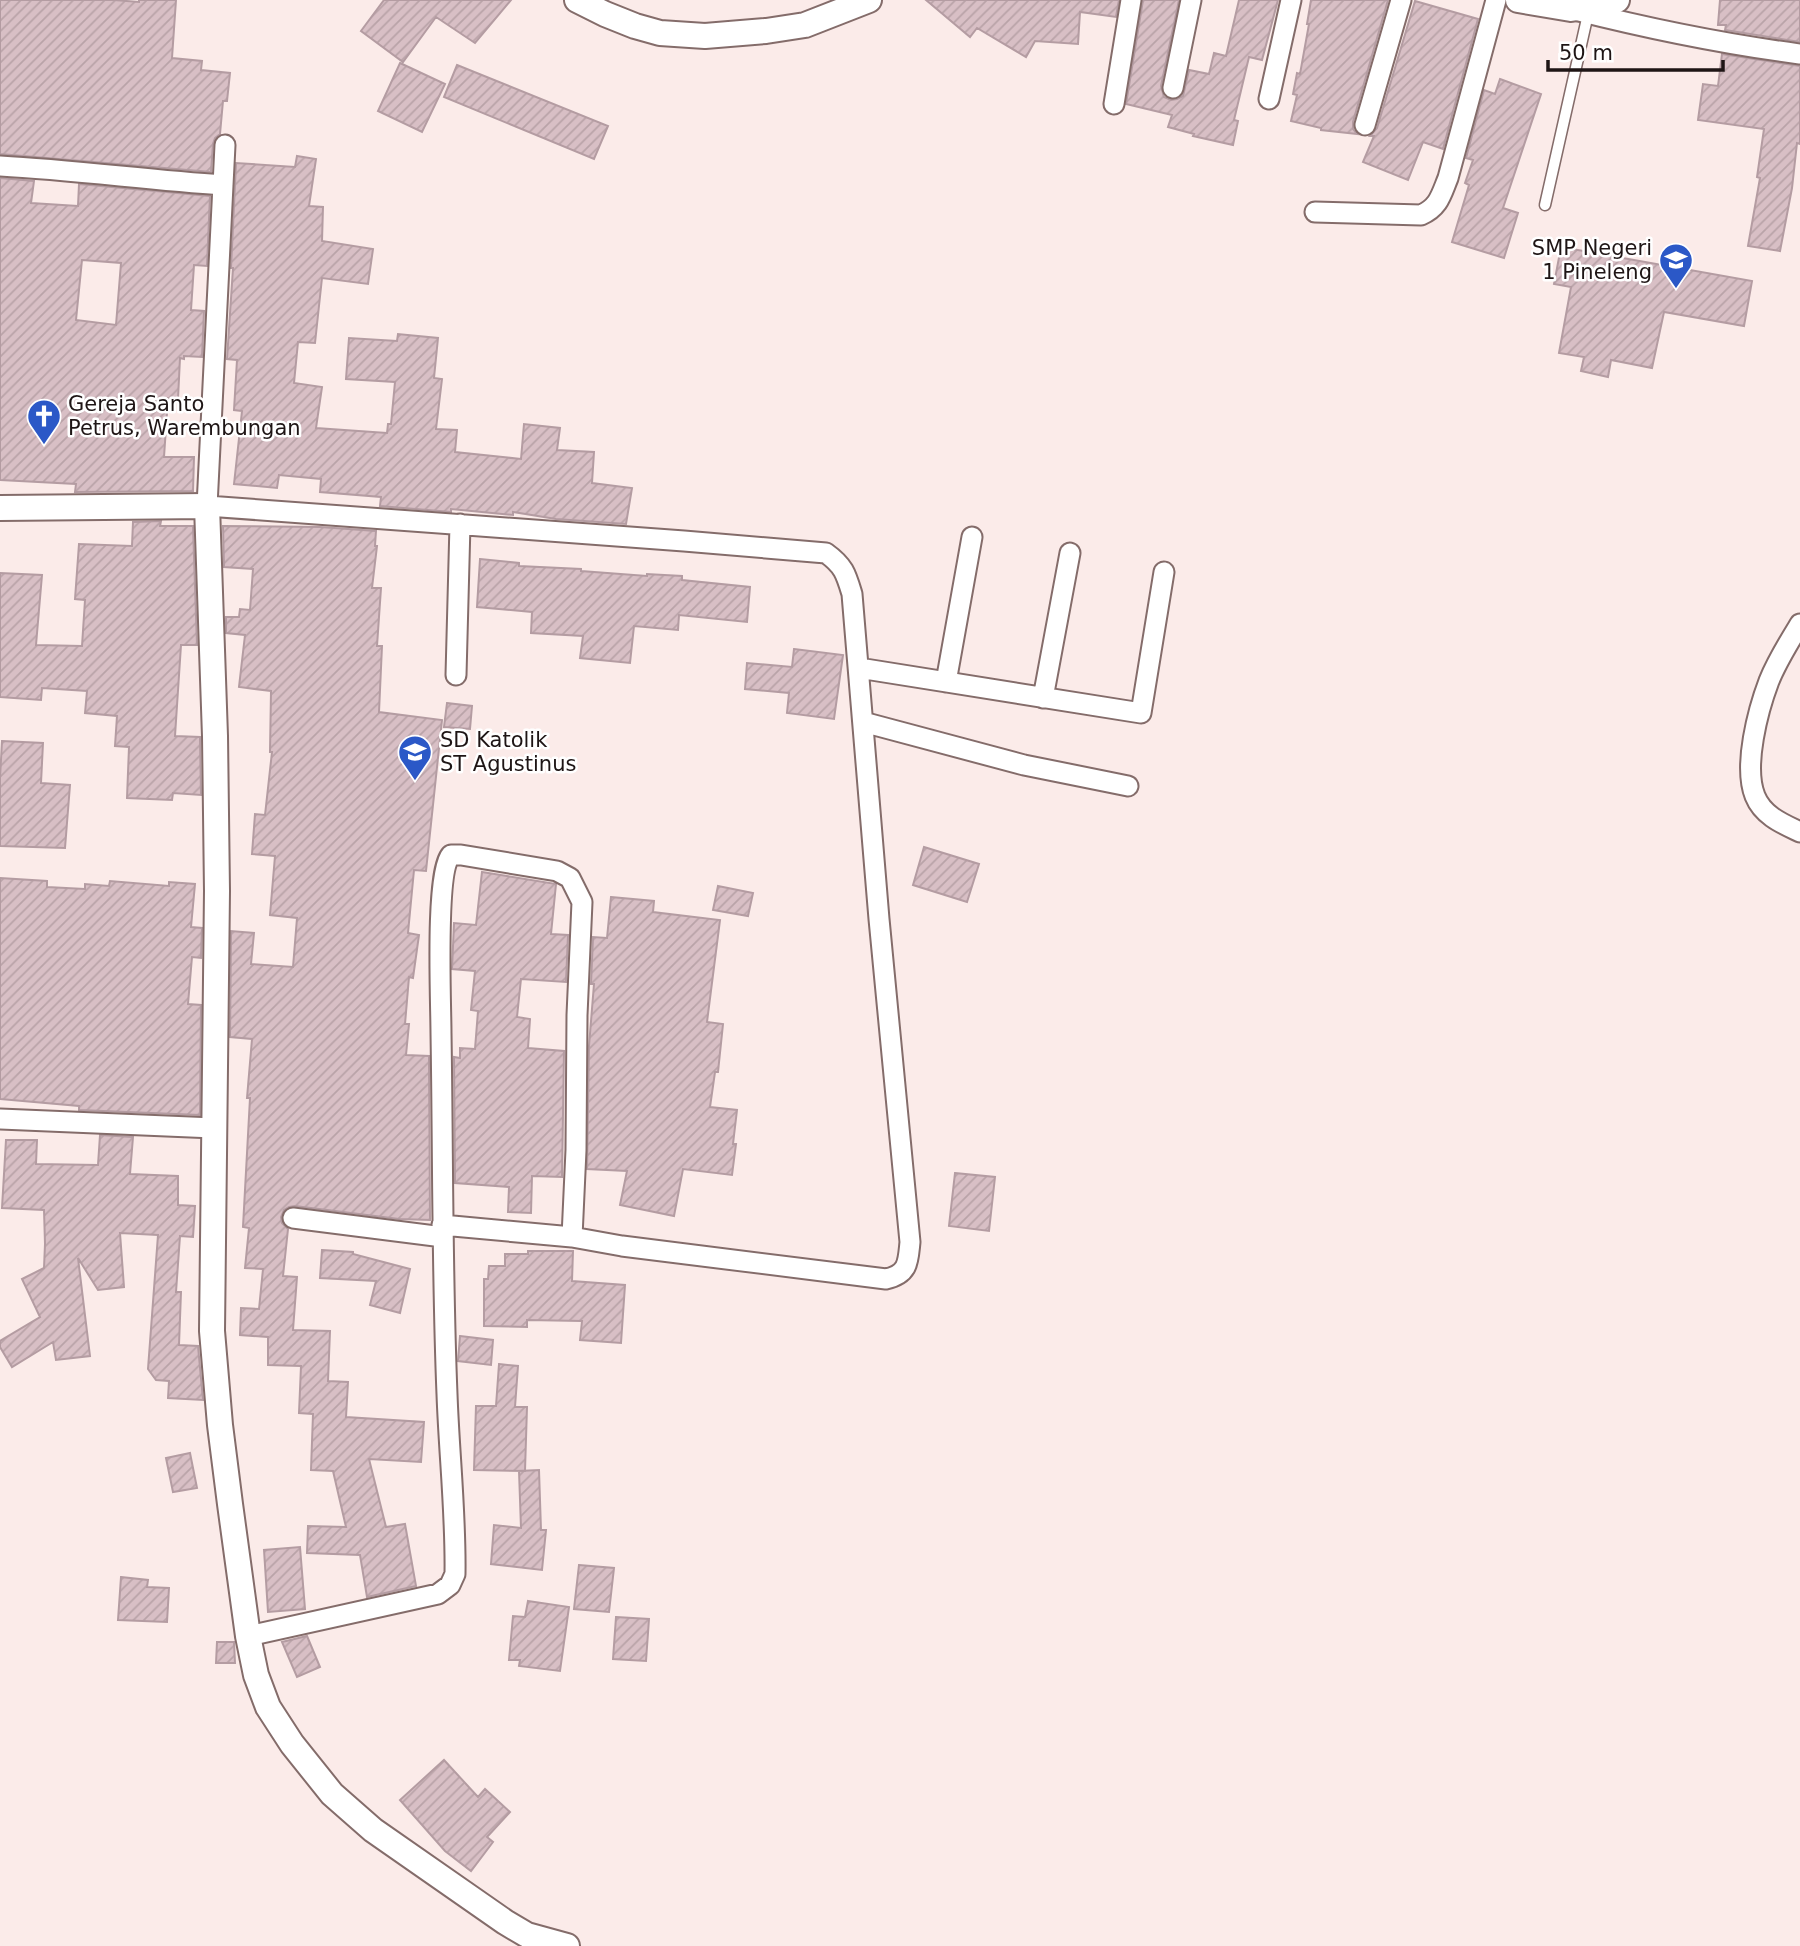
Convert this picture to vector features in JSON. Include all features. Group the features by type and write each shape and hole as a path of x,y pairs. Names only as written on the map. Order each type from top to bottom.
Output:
{"street":[{"path":"577,0 635,26 660,33 705,36 766,31 805,24 869,0"},
{"path":"1114,104 1131,0"},
{"path":"1173,88 1191,0"},
{"path":"1269,99 1291,0"},
{"path":"1365,125 1401,0"},
{"path":"1315,212 1421,215 1432,211 1448,178 1496,0"},
{"path":"1518,0 1580,11 1719,43 1800,54"},
{"path":"1580,11 1617,0"},
{"path":"225,145 207,506 216,775 217,905 212,1331 220,1425 248,1636 256,1675 268,1707 292,1744 332,1794 373,1830 505,1922 527,1935 567,1946"},
{"path":"0,166 223,185"},
{"path":"0,508 207,506 460,524 826,553 839,563 846,574 852,594 910,1242 908,1264 898,1276 887,1279 622,1246 572,1237 443,1231 293,1218"},
{"path":"456,674 460,524"},
{"path":"946,682 972,537"},
{"path":"1043,698 1070,553"},
{"path":"859,668 1141,713 1164,572"},
{"path":"1800,624 1770,680 1756,724 1750,765 1755,796 1764,809 1776,821 1800,832"},
{"path":"863,722 1024,765 1128,786"},
{"path":"248,1636 438,1594 450,1585 455,1574 443,1231 440,926 446,860 450,855 557,871 570,878 582,902 572,1237"},
{"path":"0,1119 214,1128"}],"lane":[{"path":"1545,205 1580,11"}],"building":[{"path":"0,0 176,0 172,58 202,61 201,70 230,73 227,101 223,101 220,134 213,144 211,172 0,154"},
{"path":"384,0 511,0 475,43 436,17 403,62 361,31"},
{"path":"926,0 1119,0 1116,17 1080,12 1078,44 1035,41 1026,57 977,28 970,37"},
{"path":"1143,0 1179,0 1161,86 1164,97 1171,100 1183,96 1189,70 1209,74 1214,53 1226,56 1239,0 1278,0 1262,60 1249,57 1234,120 1238,121 1233,145 1168,127 1172,115 1126,104"},
{"path":"1311,0 1388,0 1353,122 1353,129 1357,134 1321,130 1291,121 1297,95 1293,94 1297,73 1300,74"},
{"path":"1720,0 1800,0 1800,42 1725,30 1726,25 1718,25"},
{"path":"1415,1 1478,19 1443,149 1423,142 1408,180 1363,162 1374,136 1370,136 1377,128"},
{"path":"1722,54 1800,66 1800,144 1797,143 1780,251 1748,246 1760,178 1757,177 1764,129 1698,120 1703,84 1718,86"},
{"path":"400,63 445,84 422,132 378,111"},
{"path":"457,65 608,126 594,159 444,97"},
{"path":"1500,79 1541,94 1503,208 1518,213 1504,258 1452,242 1469,185 1465,183 1473,160 1466,158 1484,90 1495,94"},
{"path":"297,156 316,159 309,206 323,207 322,241 373,249 368,284 322,278 315,343 298,342 294,383 322,387 316,428 387,433 388,424 391,424 395,382 346,379 349,338 397,341 398,334 438,338 434,378 442,379 436,429 457,430 455,452 521,459 524,424 560,428 557,450 594,452 592,483 632,488 626,524 556,519 513,512 513,515 380,506 381,497 320,492 321,479 279,475 277,488 234,484 242,411 234,410 237,360 227,359 236,163 295,167"},
{"path":"0,178 34,181 31,203 78,206 79,184 210,196 207,266 194,265 191,310 204,311 202,357 180,358 178,399 168,398 164,457 194,457 193,491 75,492 76,484 0,480","holes":["82,260 121,263 116,325 76,320"]},
{"path":"1561,247 1752,281 1744,326 1664,312 1652,368 1611,360 1608,377 1581,371 1584,357 1559,353 1571,287 1554,284"},
{"path":"161,521 160,526 193,526 197,645 181,645 175,736 200,737 201,795 173,793 172,800 127,798 129,747 115,746 117,716 85,713 87,691 42,688 41,700 0,697 0,573 42,575 36,645 82,646 85,600 75,599 79,544 132,546 133,522"},
{"path":"223,526 320,527 376,531 372,588 381,588 377,646 382,646 379,712 442,720 426,871 414,870 408,933 419,935 413,978 409,977 405,1024 409,1024 406,1055 429,1056 430,1220 399,1219 295,1206 284,1210 281,1217 282,1223 288,1229 283,1276 297,1277 293,1330 330,1331 328,1381 348,1382 346,1417 424,1422 421,1462 369,1459 386,1527 405,1524 416,1586 367,1597 360,1555 307,1553 308,1526 346,1527 333,1471 311,1470 313,1414 299,1413 301,1366 268,1365 268,1337 240,1335 241,1308 259,1309 263,1269 245,1268 249,1228 243,1227 250,1098 247,1098 252,1039 230,1037 231,931 254,933 251,964 293,967 297,918 270,915 275,856 252,854 255,814 265,815 272,752 271,691 239,687 245,635 226,633 226,617 239,617 240,609 250,610 253,569 224,567"},
{"path":"480,559 519,563 519,566 647,576 682,576 682,580 750,587 747,622 679,615 678,630 634,626 630,663 580,658 583,636 531,633 532,612 477,607"},
{"path":"794,649 843,655 834,719 787,713 789,693 745,689 747,663 792,667"},
{"path":"447,703 472,706 470,729 444,727"},
{"path":"2,741 43,743 41,783 70,785 65,848 0,846"},
{"path":"924,847 979,864 967,902 913,885"},
{"path":"482,872 556,884 551,934 568,935 566,982 521,979 517,1017 530,1019 528,1048 564,1051 562,1177 532,1176 531,1213 508,1212 509,1187 455,1183 454,1057 460,1058 460,1048 475,1049 478,1011 471,1010 475,971 452,969 454,923 476,925"},
{"path":"0,878 47,881 47,887 85,889 85,884 109,886 110,881 169,886 169,882 195,884 191,927 202,928 201,958 192,957 188,1004 201,1005 200,1115 79,1110 79,1106 0,1099"},
{"path":"718,886 753,893 748,916 713,910"},
{"path":"611,897 654,901 653,912 720,920 707,1022 723,1024 718,1072 715,1072 710,1107 737,1110 732,1175 683,1169 674,1216 620,1205 627,1171 587,1169 589,1046 594,984 591,984 593,937 607,938"},
{"path":"100,1135 133,1137 130,1174 178,1176 178,1205 195,1206 193,1237 180,1236 176,1292 181,1292 179,1345 198,1346 203,1400 168,1398 169,1381 156,1380 148,1369 158,1235 120,1233 124,1287 98,1290 78,1258 90,1356 56,1360 53,1342 12,1367 0,1347 0,1341 40,1317 22,1279 44,1268 45,1244 44,1210 2,1208 6,1140 37,1140 36,1164 98,1165"},
{"path":"955,1173 995,1177 989,1231 949,1226"},
{"path":"322,1250 353,1252 410,1269 400,1313 370,1305 376,1281 320,1278"},
{"path":"528,1251 573,1251 572,1281 625,1285 621,1343 580,1340 582,1321 527,1320 527,1327 484,1326 484,1279 488,1279 489,1266 505,1266 505,1254 528,1254"},
{"path":"460,1336 493,1340 491,1365 458,1361"},
{"path":"499,1364 518,1366 515,1407 527,1407 525,1471 474,1470 476,1406 496,1406"},
{"path":"190,1453 197,1488 173,1492 166,1458"},
{"path":"539,1470 541,1530 546,1530 542,1570 491,1564 494,1525 521,1528 519,1471"},
{"path":"300,1547 305,1609 268,1612 264,1550"},
{"path":"579,1565 614,1568 609,1612 574,1609"},
{"path":"121,1577 148,1580 147,1587 169,1588 167,1622 118,1620"},
{"path":"528,1601 569,1607 560,1671 519,1666 520,1660 509,1660 513,1616 525,1617"},
{"path":"616,1617 649,1619 646,1661 613,1659"},
{"path":"307,1636 320,1667 297,1677 282,1642"},
{"path":"217,1642 234,1642 235,1663 216,1663"},
{"path":"444,1760 478,1797 485,1789 510,1812 487,1837 493,1842 471,1871 445,1851 400,1800"}],"place":[{"name":"SMP Negeri 1 Pineleng","path":"1676,290"},
{"name":"Gereja Santo Petrus, Warembungan","path":"44,446"},
{"name":"SD Katolik ST Agustinus","path":"415,782"}]}
